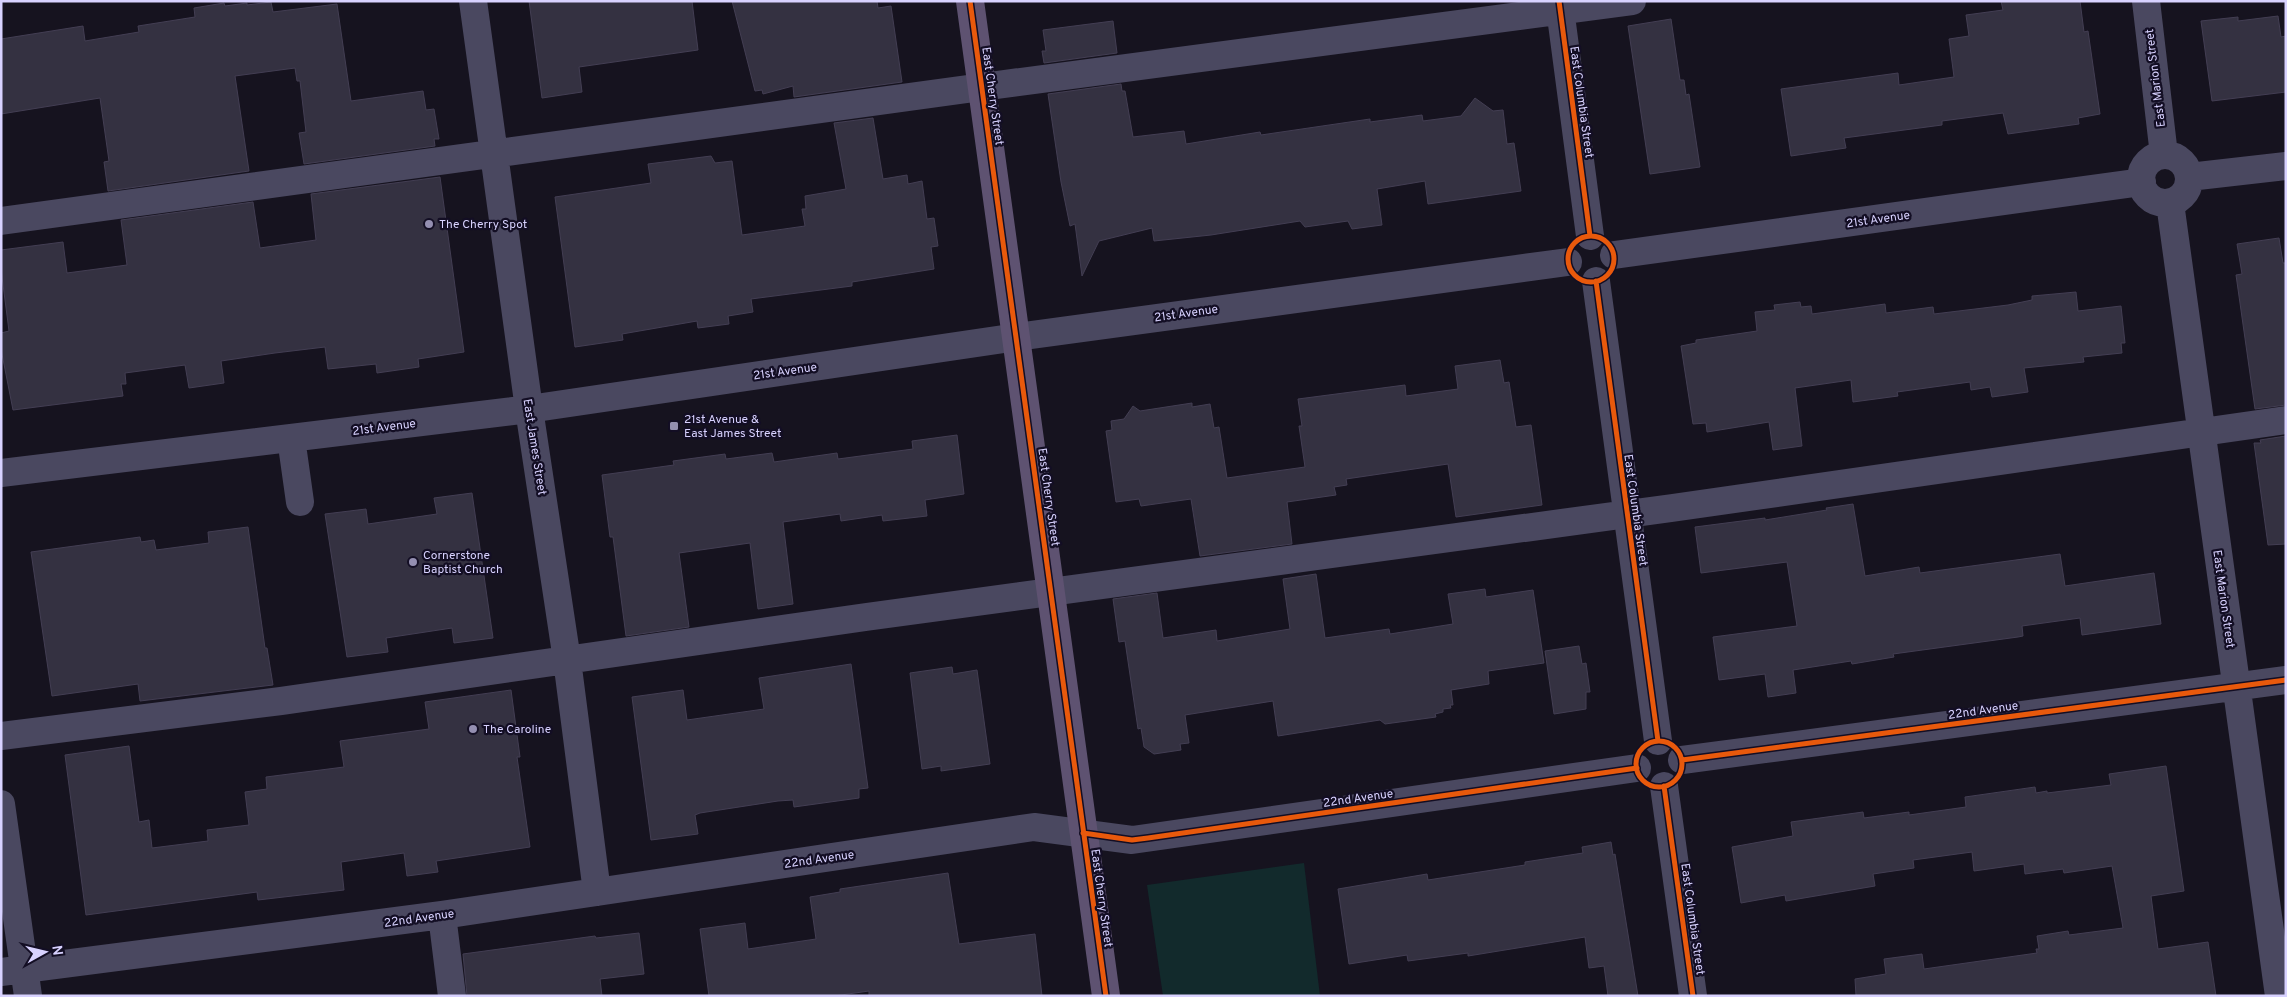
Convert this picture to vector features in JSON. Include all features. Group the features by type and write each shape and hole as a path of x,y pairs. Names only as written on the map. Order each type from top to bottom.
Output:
{"main road":[{"name":"East Cherry Street","path":"970,1 1106,996"}],"street":[{"name":"East James Street","path":"473,1 529,409 567,660 597,892"},
{"path":"1,221 1559,6 1632,1"},
{"name":"East Marion Street","path":"2146,1 2164,155"},
{"name":"East Columbia Street","path":"1559,6 1590,236"},
{"path":"2164,155 2181,161 2190,177 2187,190 2182,197 2170,203 2159,203 2146,194 2142,182 2142,171 2152,159 2164,155"},
{"path":"2190,177 2286,166"},
{"name":"21st Avenue","path":"1614,255 2142,182"},
{"name":"East Marion Street","path":"2170,203 2279,996"},
{"path":"1590,236 1600,237 1607,242 1614,255 1611,270 1607,276 1596,281 1586,282 1579,279 1573,274 1568,262 1572,245 1578,240 1590,236"},
{"name":"21st Avenue","path":"1,473 529,409 1017,337 1568,262"},
{"name":"East Columbia Street","path":"1596,281 1658,741"},
{"path":"1,736 281,701 2286,420"},
{"path":"291,438 300,502"},
{"name":"22nd Avenue","path":"1682,760 2236,685 2286,680"},
{"path":"1658,741 1672,745 1678,750 1682,760 1681,772 1678,778 1664,786 1658,787 1644,781 1636,768 1639,753 1650,742 1658,741"},
{"name":"22nd Avenue","path":"13,970 442,916 1034,827 1132,840 1636,768"},
{"name":"East Columbia Street","path":"1664,786 1693,996"},
{"path":"1,804 13,970 28,996"},
{"path":"442,916 452,996"}],"green space":[{"path":"1304,863 1320,996 1163,996 1147,885"}],"building":[{"path":"529,1 692,1 698,50 579,67 582,92 542,98"},
{"path":"732,1 877,1 878,8 891,6 902,82 794,97 793,86 763,94 762,90 755,91"},
{"path":"2001,1 2080,1 2084,32 2088,31 2100,114 2078,118 2079,124 2008,134 2003,113 1942,121 1942,125 1844,138 1846,148 1791,156 1781,89 1898,73 1899,85 1954,77 1949,39 1969,36 1966,15 2003,10"},
{"path":"271,2 273,12 337,4 351,101 423,91 426,110 434,109 439,139 434,139 435,146 304,164 299,133 306,132 300,81 297,81 295,68 235,76 249,171 108,191 104,162 109,161 100,98 1,114 1,39 83,26 85,41 139,32 138,26 195,17 194,8 224,3 225,6"},
{"path":"2278,16 2281,37 2286,36 2286,92 2212,101 2201,21 2238,17 2238,21"},
{"path":"1671,19 1680,80 1684,80 1686,95 1689,94 1700,167 1650,174 1628,26"},
{"path":"1113,21 1117,53 1044,63 1042,51 1046,51 1043,30"},
{"path":"1121,84 1122,91 1125,91 1133,137 1184,131 1186,144 1260,132 1261,135 1370,119 1370,122 1422,115 1423,121 1461,116 1475,98 1493,111 1503,110 1507,144 1514,143 1521,191 1428,204 1425,181 1377,189 1382,225 1352,229 1348,221 1305,227 1300,221 1211,235 1154,241 1152,228 1099,241 1082,276 1075,224 1070,226 1061,182 1048,94"},
{"path":"873,118 883,179 907,175 908,184 922,181 927,219 934,218 938,246 931,247 934,269 852,282 852,286 751,299 753,312 728,316 729,324 698,328 697,321 622,334 623,340 575,347 555,197 651,183 648,164 711,156 715,163 732,161 742,235 805,226 802,209 806,209 805,196 846,189 834,123"},
{"path":"440,177 464,352 418,359 419,367 377,373 376,364 328,369 325,347 275,353 221,361 224,383 189,388 185,365 125,373 126,384 121,384 123,396 13,410 1,349 1,333 9,331 1,269 1,250 63,242 67,273 127,265 121,220 253,202 260,248 316,240 311,194"},
{"path":"2279,238 2283,263 2286,263 2286,405 2255,409 2236,275 2242,274 2237,244"},
{"path":"2076,292 2078,311 2121,306 2125,343 2121,343 2122,353 2083,357 2084,362 2024,368 2028,392 1992,397 1990,387 1971,390 1970,382 1897,392 1898,396 1853,402 1851,380 1795,388 1802,446 1773,450 1769,422 1707,432 1706,423 1693,424 1681,346 1696,343 1696,340 1757,331 1755,312 1775,310 1774,305 1800,302 1801,307 1811,306 1812,314 1885,304 1886,313 1933,307 1934,314 2008,305 2032,300 2032,296"},
{"path":"1500,360 1504,383 1509,382 1516,427 1531,425 1542,505 1456,517 1448,464 1346,479 1347,485 1334,487 1336,495 1287,502 1292,544 1200,556 1191,499 1141,506 1139,499 1116,502 1106,431 1112,430 1111,421 1124,419 1133,406 1140,411 1192,403 1192,407 1210,404 1214,428 1219,427 1227,478 1305,467 1299,426 1302,426 1298,399 1405,385 1406,396 1458,389 1455,366"},
{"path":"957,435 964,494 925,500 927,516 883,521 882,515 841,521 840,514 783,522 793,604 758,609 750,543 679,553 689,627 626,636 613,537 610,537 602,475 674,465 673,461 725,454 726,459 772,453 774,462 837,453 838,459 913,449 912,441"},
{"path":"2286,436 2286,544 2268,545 2254,443 2261,443 2260,440"},
{"path":"472,493 493,638 454,643 452,628 386,638 388,652 347,657 325,514 366,509 368,524 437,514 434,498"},
{"path":"1853,504 1865,576 1919,567 1920,573 2060,554 2065,586 2154,573 2161,624 2082,635 2080,618 2022,626 2023,636 2018,637 1893,654 1894,657 1852,664 1851,661 1793,670 1796,693 1768,697 1765,674 1719,680 1713,637 1797,626 1787,562 1701,573 1695,527 1765,518 1765,520"},
{"path":"248,527 265,648 267,648 273,685 140,701 138,684 52,696 31,552 140,537 141,542 154,540 156,550 209,543 208,532"},
{"path":"1316,574 1325,638 1389,629 1390,634 1453,624 1448,594 1485,589 1486,597 1533,590 1544,663 1488,671 1489,684 1451,690 1453,705 1450,705 1451,708 1443,709 1443,712 1435,714 1436,717 1385,724 1380,720 1278,736 1273,701 1185,715 1189,743 1180,744 1181,750 1154,754 1144,747 1141,728 1138,729 1125,641 1119,642 1113,599 1157,593 1163,638 1216,630 1217,641 1290,629 1283,579"},
{"path":"1579,646 1582,664 1586,663 1590,692 1586,692 1586,709 1554,714 1545,651"},
{"path":"851,664 868,788 859,789 859,798 794,807 793,800 778,801 700,813 695,815 698,834 651,840 632,697 683,690 687,720 764,709 759,678"},
{"path":"952,667 953,674 977,670 990,764 941,771 941,766 922,769 910,673"},
{"path":"511,690 520,757 517,757 530,847 436,861 438,872 407,876 404,853 341,862 344,890 258,900 257,892 86,915 65,755 129,746 139,822 149,820 152,848 208,841 207,830 249,825 245,792 267,789 266,777 344,767 340,741 429,729 425,702"},
{"path":"2166,766 2184,891 2151,896 2158,949 2208,942 2216,996 1856,996 1855,979 1886,974 1884,959 1922,954 1924,969 2037,953 2036,949 2039,949 2037,936 2068,931 2069,935 2123,928 2112,866 2064,873 2063,869 2025,874 2024,864 1974,871 1972,852 1913,860 1914,868 1873,874 1875,886 1786,901 1785,895 1741,903 1732,847 1793,836 1791,822 1863,812 1864,818 1909,812 1909,815 1966,807 1965,797 2035,787 2036,793 2047,791 2047,793 2111,785 2109,774"},
{"path":"1611,842 1613,855 1615,854 1638,996 1608,996 1604,966 1589,968 1585,937 1468,956 1468,953 1408,961 1407,955 1349,964 1338,889 1427,874 1428,880 1525,865 1525,862 1583,853 1582,847"},
{"path":"948,873 959,944 1035,934 1042,996 869,996 869,991 834,996 709,996 700,929 745,923 748,949 816,939 810,897 840,892 840,889"},
{"path":"639,933 644,974 600,979 602,996 467,996 463,954 595,936 596,938"}],"cycle path":[{"path":"970,1 1106,996"},
{"path":"1559,1 1590,236"},
{"path":"1587,236 1595,236 1604,240 1610,246 1614,259 1610,272 1604,278 1595,282 1587,282 1578,278 1572,272 1568,263 1568,255 1572,246 1578,240 1587,236"},
{"path":"1596,281 1658,741"},
{"path":"1682,760 2286,680"},
{"path":"1659,741 1672,745 1678,751 1682,764 1678,777 1672,783 1659,787 1646,783 1640,777 1636,764 1640,751 1646,745 1659,741"},
{"path":"1083,833 1132,840 1637,768"},
{"path":"1664,786 1693,996"}],"place":[{"name":"The Cherry Spot","path":"429,224"},
{"name":"21st Avenue & East James Street","path":"674,426"},
{"name":"Cornerstone Baptist Church","path":"413,562"},
{"name":"The Caroline","path":"473,729"}]}
